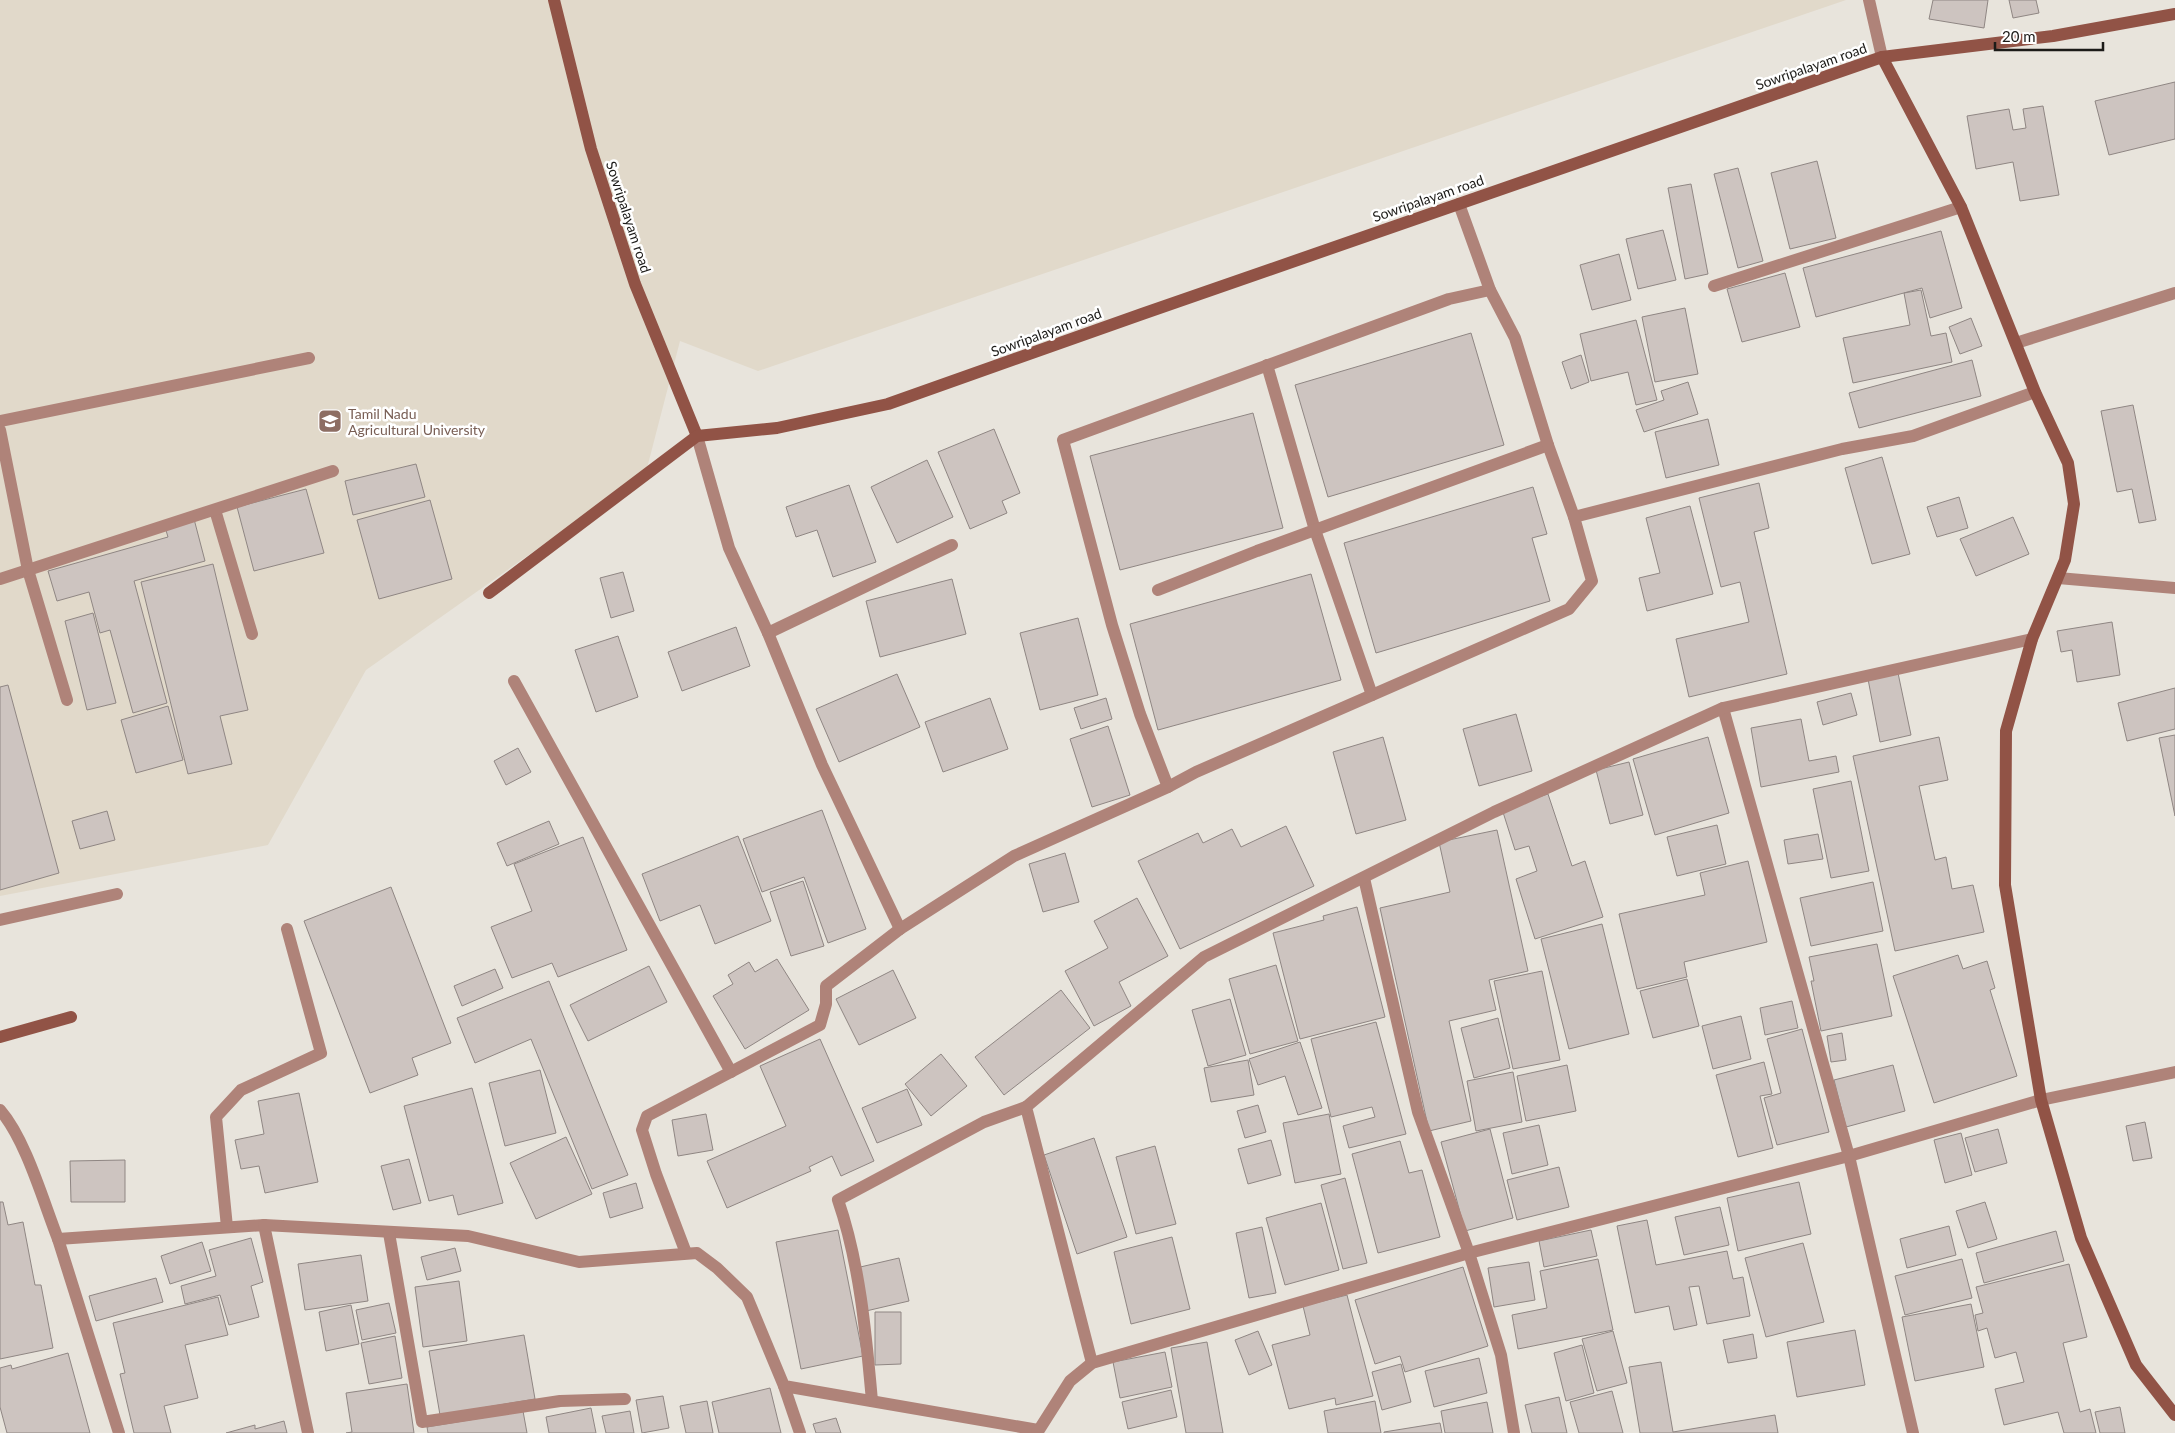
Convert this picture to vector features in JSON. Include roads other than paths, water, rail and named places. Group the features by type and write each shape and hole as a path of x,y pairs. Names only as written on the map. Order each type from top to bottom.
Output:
{"street":[{"name":"Sowripalayam road","path":"554,0 591,149 632,275 697,436 777,428 888,404 1882,57 2053,36 2175,14"},
{"path":"1869,0 1882,57 1962,207 2035,392 2068,463 2074,504 2065,560 2032,639 2006,732 2005,885 2041,1100 2081,1238 2136,1365 2175,1415"},
{"path":"686,1253 656,1174 642,1130 647,1116 820,1025 826,1004 826,986 900,929 1014,856 1168,787 1196,772 1570,609 1592,581 1574,517 1548,445 1516,338 1490,290 1459,204"},
{"path":"1714,286 1962,207"},
{"path":"1168,787 1140,714 1112,625 1062,440 1449,299 1490,290"},
{"path":"2016,343 2175,293"},
{"path":"0,421 309,358"},
{"path":"1267,365 1315,530 1372,695"},
{"path":"1574,517 1842,449 1913,436 2035,392"},
{"path":"0,430 28,570 68,700"},
{"path":"489,593 697,436 729,548 768,633 822,765 900,929"},
{"path":"1158,590 1315,530 1548,445"},
{"path":"0,579 333,471"},
{"path":"215,510 252,634"},
{"path":"768,633 952,545"},
{"path":"2058,578 2175,588"},
{"path":"872,1401 865,1326 845,1222 838,1200 984,1122 1026,1107 1204,957 1494,812 1723,708 2032,639"},
{"path":"514,681 731,1072"},
{"path":"1723,708 1849,1156 1913,1433"},
{"path":"1364,878 1418,1112 1469,1254 1501,1355 1514,1433"},
{"path":"0,920 117,894"},
{"path":"227,1228 216,1118 241,1090 321,1053 287,929"},
{"path":"0,1037 71,1017"},
{"path":"784,1386 1037,1431 1070,1381 1092,1363 1469,1254 1849,1156 2041,1100 2175,1072"},
{"path":"1026,1107 1092,1363"},
{"path":"0,1110 10,1122 21,1144 58,1239 119,1433"},
{"path":"264,1225 308,1433"},
{"path":"58,1239 264,1225 468,1236 579,1262 697,1253 717,1268 747,1297 784,1386 800,1433"},
{"path":"389,1232 422,1422 560,1401 625,1399"}],"place":[{"name":"Tamil Nadu Agricultural University","path":"330,421"}]}
